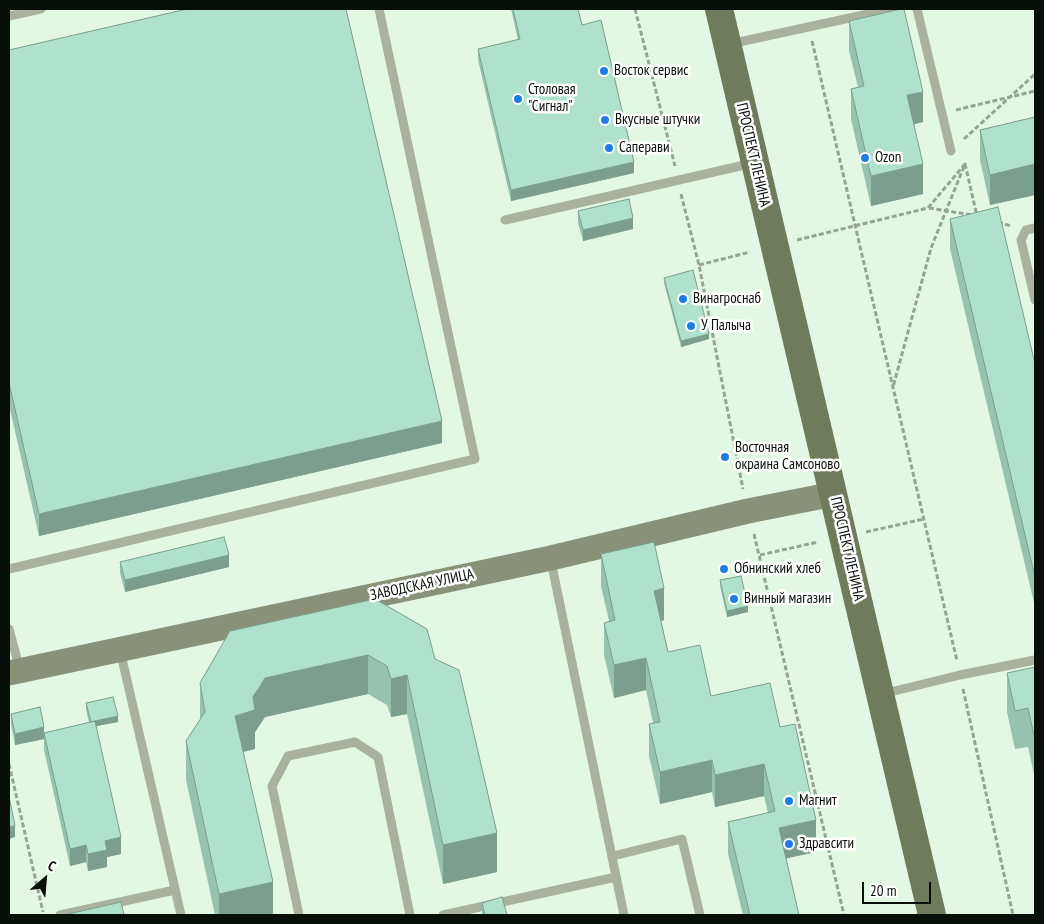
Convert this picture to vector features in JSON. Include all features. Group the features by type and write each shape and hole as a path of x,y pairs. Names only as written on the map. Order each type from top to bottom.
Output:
{"main road":[{"name":"ПРОСПЕКТ ЛЕНИНА","path":"719,9 932,915"}],"street":[{"name":"ЗАВОДСКАЯ УЛИЦА","path":"14,672 551,558 834,494"}],"lane":[{"path":"9,16 41,9"},
{"path":"9,568 475,459 379,9"},
{"path":"728,45 891,9"},
{"path":"916,9 951,151"},
{"path":"505,220 755,163"},
{"path":"1031,229 1021,240 1035,300"},
{"path":"551,558 624,915"},
{"path":"9,628 14,672"},
{"path":"120,648 181,915"},
{"path":"880,694 960,674 1035,660"},
{"path":"300,915 272,786 288,756 355,742 378,757 410,915"},
{"path":"613,856 682,839 700,915"},
{"path":"444,915 616,877"},
{"path":"60,915 175,890"}],"path":[{"path":"635,9 676,170"},
{"path":"809,27 854,227 960,674 1013,915"},
{"path":"951,151 1035,74"},
{"path":"941,113 1035,91"},
{"path":"958,144 965,164 976,215"},
{"path":"928,208 965,164"},
{"path":"892,387 931,248 965,164"},
{"path":"680,189 699,265 748,512 760,555 844,915"},
{"path":"699,265 928,208 976,215 984,218"},
{"path":"993,220 1031,229"},
{"path":"9,764 44,915"}],"building":[{"path":"187,9 346,9 442,421 39,514 9,383 9,50"},
{"path":"513,9 578,9 582,25 601,20 634,162 511,190 478,49 520,39"},
{"path":"904,9 923,92 907,95 923,164 871,176 851,89 864,86 849,21"},
{"path":"1035,117 1035,164 990,175 980,130"},
{"path":"629,199 633,218 583,230 578,211"},
{"path":"998,207 1035,364 1035,577 950,219"},
{"path":"693,270 709,334 681,341 664,278"},
{"path":"224,537 229,555 125,580 120,562"},
{"path":"654,542 664,588 654,591 668,652 700,645 711,696 770,683 780,727 795,724 816,820 779,828 799,915 750,915 728,822 775,811 764,764 715,775 712,760 660,772 649,724 660,722 646,658 614,665 604,623 615,620 601,554"},
{"name":"Винный магазин","path":"741,576 748,606 727,611 720,580"},
{"path":"375,599 427,629 435,659 459,670 497,833 443,845 407,675 391,679 387,666 368,655 265,678 253,697 255,710 235,716 273,882 219,894 186,741 205,712 200,683 230,631"},
{"path":"1035,667 1035,740 1028,708 1015,711 1007,673"},
{"path":"113,697 118,716 91,722 86,703"},
{"path":"40,707 44,727 15,734 11,714"},
{"path":"95,721 121,837 105,841 107,850 88,854 86,845 70,849 44,733"},
{"path":"9,796 15,826 9,827"},
{"path":"502,897 507,915 485,915 482,903"},
{"path":"121,902 124,915 64,915"}],"place":[{"name":"Восток сервис","path":"604,71"},
{"name":"Столовая \"Сигнал\"","path":"518,99"},
{"name":"Вкусные штучки","path":"605,120"},
{"name":"Саперави","path":"609,148"},
{"name":"Ozon","path":"865,158"},
{"name":"Винагроснаб","path":"683,299"},
{"name":"У Палыча","path":"691,326"},
{"name":"Восточная окраина Самсоново","path":"725,457"},
{"name":"Обнинский хлеб","path":"724,569"},
{"name":"Винный магазин","path":"734,599"},
{"name":"Магнит","path":"789,801"},
{"name":"Здравсити","path":"789,844"}]}
